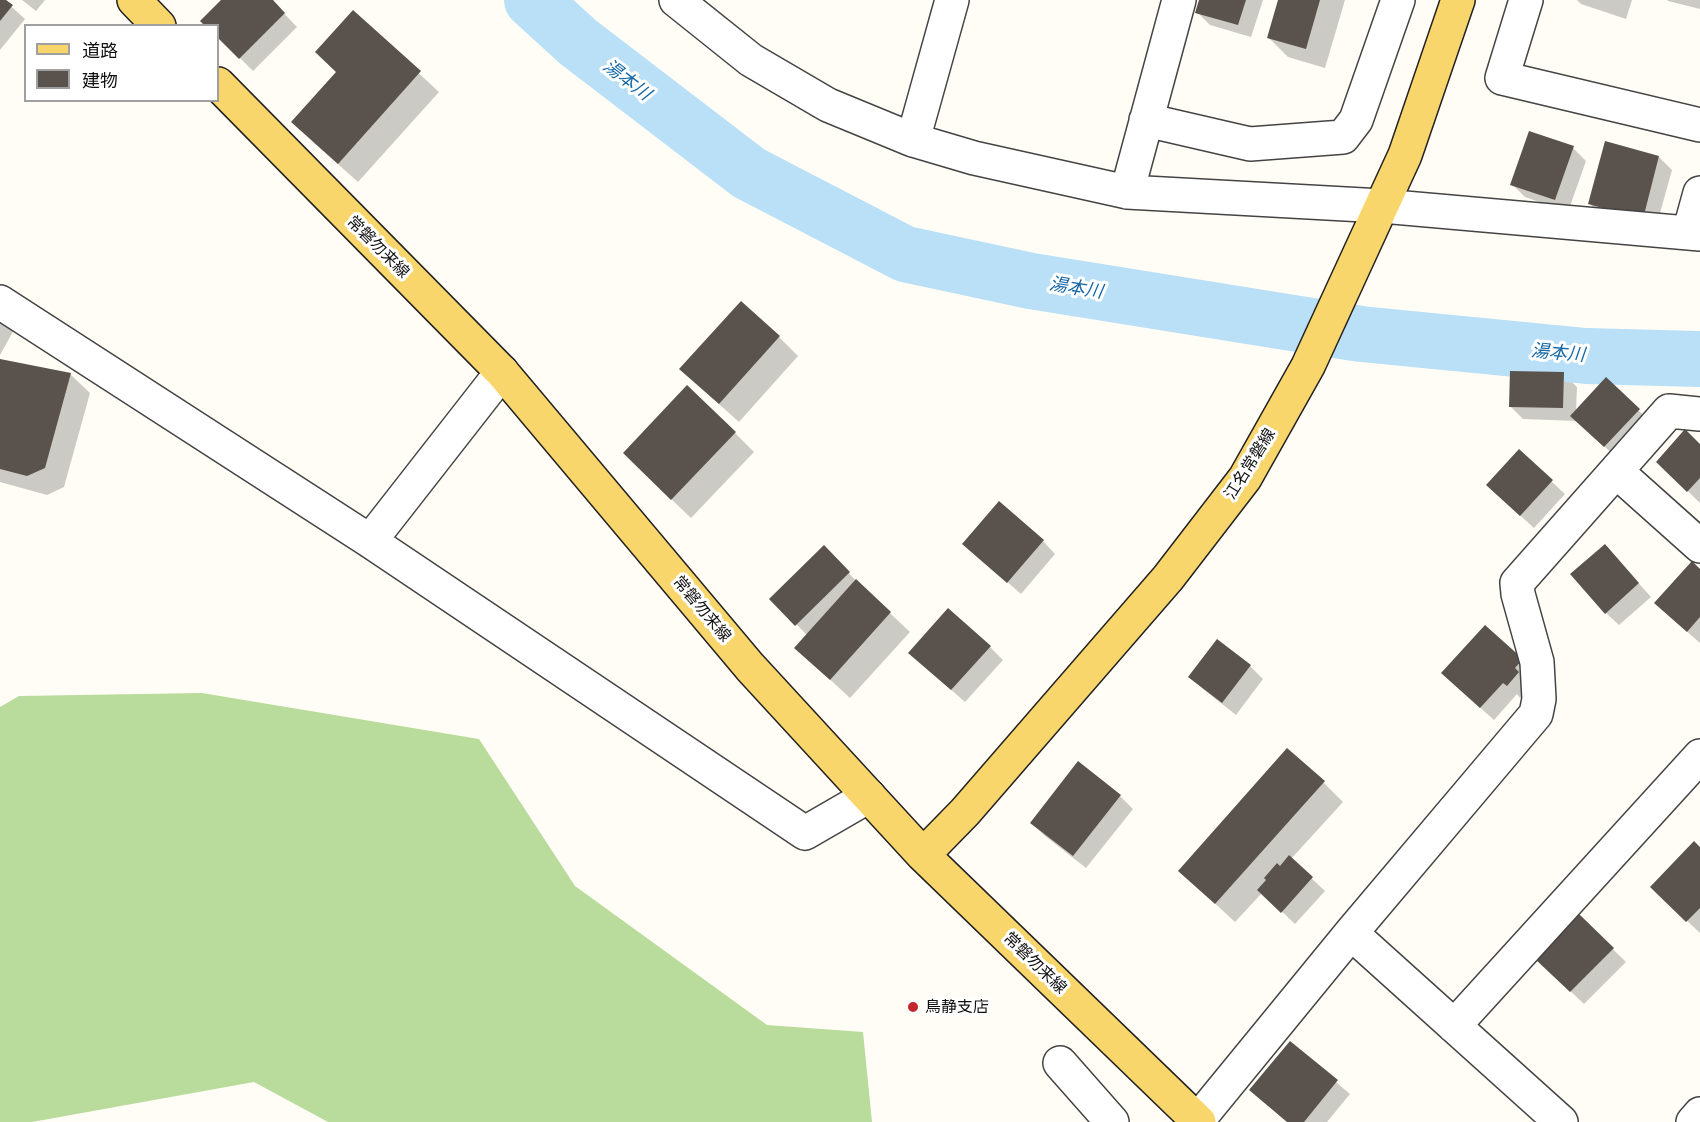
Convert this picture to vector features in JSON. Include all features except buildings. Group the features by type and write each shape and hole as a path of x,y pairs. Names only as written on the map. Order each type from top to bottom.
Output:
{"main road":[{"path":"134,0 157,24"},
{"name":"江名常磐線","path":"923,855 965,812 1168,578 1245,478 1308,366 1405,155 1458,0"},
{"name":"常磐勿来線","path":"219,85 502,372 607,494 750,667 923,855 1199,1121"}],"street":[{"path":"675,0 760,65 828,105 913,140 974,158 1127,192 1382,206 1694,234 1700,193"},
{"path":"913,140 952,0"},
{"path":"1127,192 1179,0"},
{"path":"1146,120 1250,144 1343,137 1356,120 1398,0"},
{"path":"1526,0 1502,78 1700,125"},
{"path":"0,302 370,542 805,833 869,796"},
{"path":"370,542 502,372"},
{"path":"1199,1121 1351,933 1536,714 1539,699 1537,662 1517,583 1669,411 1700,414"},
{"path":"1616,471 1700,546"},
{"path":"1454,1026 1700,756"},
{"path":"1351,933 1561,1122"},
{"path":"1060,1064 1112,1122"},
{"path":"1693,1122 1700,1114"}],"green space":[{"path":"202,693 479,739 575,886 767,1025 863,1032 872,1122 328,1122 254,1082 32,1122 0,1122 0,707 19,696"}],"waterway":[{"name":"湯本川","path":"532,0 578,42 749,173 905,254 1031,281 1361,334 1586,356 1700,359"}],"place":[{"name":"鳥静支店","path":"913,1007"}]}
